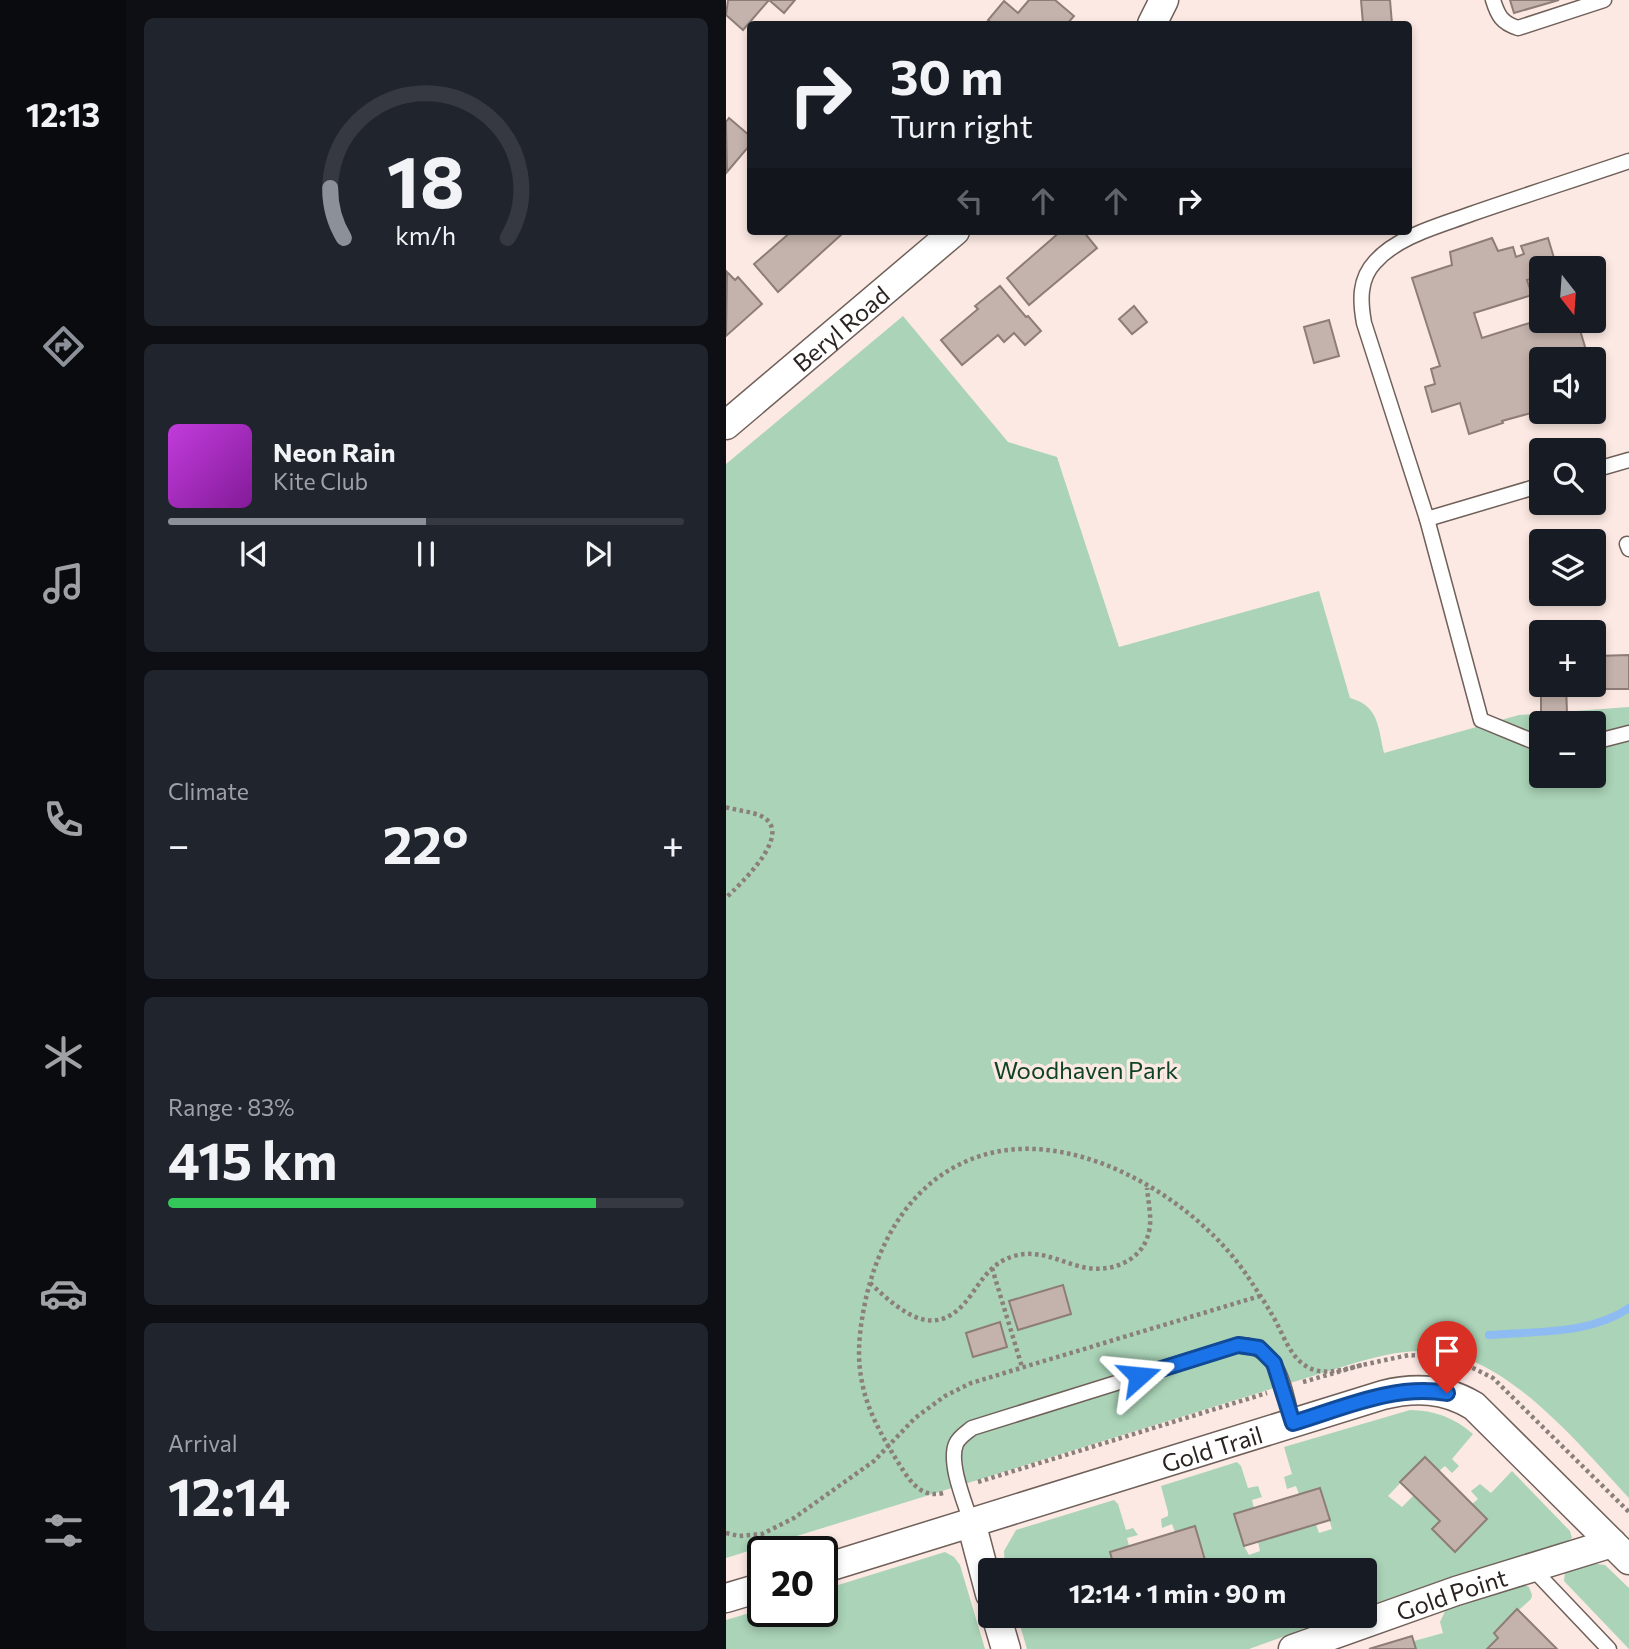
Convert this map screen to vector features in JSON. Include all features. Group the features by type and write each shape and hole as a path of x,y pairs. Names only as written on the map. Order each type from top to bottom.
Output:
{"street":[{"path":"1154,21 1164,0"},
{"name":"Beryl Road","path":"726,425 950,235"},
{"name":"Gold Trail","path":"838,1564 1399,1391 1418,1389 1459,1397 1485,1415 1620,1552"},
{"path":"971,1522 980,1558"},
{"name":"Gold Point","path":"1293,1649 1531,1567 1620,1552"},
{"path":"726,1598 747,1592"},
{"path":"1000,1628 1006,1649"}],"lane":[{"path":"1493,0 1497,14 1506,24 1518,28 1604,0"},
{"path":"1529,740 1481,720 1427,519 1361,309 1363,284 1374,262 1398,243 1441,225 1629,161"},
{"path":"1606,467 1629,460"},
{"path":"1427,519 1529,489"},
{"path":"1606,739 1629,733"},
{"path":"971,1522 957,1475 954,1451 957,1442 972,1428 1238,1345 1250,1345 1266,1353 1274,1363 1293,1423"},
{"path":"1531,1567 1609,1649"}],"path":[{"path":"726,807 762,816 767,820 772,833 769,849 726,898"},
{"path":"931,1495 921,1492 903,1469 887,1444 866,1398 859,1350 860,1329 870,1283 894,1224 933,1180 965,1161 998,1152 1029,1149 1063,1152 1116,1168 1183,1210 1233,1258 1271,1312 1299,1361 1313,1370 1322,1371 1362,1365"},
{"path":"870,1283 904,1312 923,1321 933,1321 959,1310 991,1268 1013,1256 1036,1253 1093,1269 1112,1268 1131,1259 1144,1245 1150,1224 1147,1187"},
{"path":"991,1268 1022,1367"}],"green space":[{"name":"Woodhaven Park","path":"903,316 1008,442 1057,457 1119,647 1319,591 1350,698 1367,706 1372,712 1384,753 1529,714 1529,788 1606,788 1606,711 1574,711 1629,707 1629,1498 1568,1432 1519,1389 1467,1359 1440,1352 1416,1351 1357,1362 797,1536 747,1536 747,1551 726,1558 726,464"},
{"path":"1410,1410 1444,1416 1473,1434 1452,1459 1459,1466 1452,1473 1445,1466 1439,1471 1424,1458 1388,1496 1402,1507 1414,1495 1440,1521 1432,1529 1454,1552 1487,1519 1472,1504 1478,1499 1471,1491 1480,1484 1491,1493 1512,1471 1570,1531 1572,1538 1564,1543 1377,1603 1377,1558 1205,1558 1195,1526 1175,1532 1172,1524 1162,1528 1161,1519 1168,1516 1168,1512 1161,1486 1237,1462 1241,1466 1248,1488 1258,1486 1262,1497 1252,1500 1254,1508 1244,1546 1249,1555 1260,1551 1258,1542 1316,1524 1319,1533 1332,1529 1320,1488 1299,1494 1296,1486 1287,1489 1284,1477 1292,1474 1284,1447"},
{"path":"1114,1500 1118,1504 1126,1530 1133,1528 1138,1535 1127,1538 1129,1546 1110,1552 1112,1558 1004,1558 1004,1551 1016,1530"},
{"path":"945,1552 954,1557 960,1565 985,1649 726,1649 726,1620 747,1614 747,1627 838,1627 838,1585"},
{"path":"1589,1563 1605,1565 1629,1588 1629,1649 1564,1581 1565,1572"},
{"path":"1522,1584 1529,1587 1531,1599 1494,1633 1498,1638 1487,1649 1416,1649 1414,1641 1443,1633 1440,1622 1447,1607"},
{"path":"1021,1628 1307,1628 1249,1649 1027,1649"}],"building":[{"path":"728,0 769,0 751,21 747,21 743,30 726,15"},
{"path":"769,0 795,0 784,13"},
{"path":"1029,0 1055,0 1074,16 1070,21 988,20 1004,1 1018,13"},
{"path":"1361,0 1390,0 1392,21 1363,21"},
{"path":"1510,0 1559,0 1514,13"},
{"path":"729,118 747,133 747,149 727,172 726,122"},
{"path":"787,235 841,235 778,292 754,264"},
{"path":"1056,235 1086,235 1097,248 1029,305 1007,278"},
{"path":"1492,238 1498,251 1513,247 1516,257 1524,254 1521,246 1548,238 1553,256 1529,256 1529,296 1474,313 1482,338 1529,323 1529,333 1581,333 1585,347 1529,347 1529,414 1469,434 1460,403 1432,412 1425,387 1435,384 1431,369 1440,366 1412,278 1452,265 1450,252"},
{"path":"727,272 735,280 738,277 762,304 726,336"},
{"path":"1000,286 1041,331 1025,345 1014,333 1004,342 998,335 962,365 941,340 978,309 975,306"},
{"path":"1134,306 1147,322 1132,334 1119,319"},
{"path":"1329,320 1339,356 1314,363 1304,327"},
{"path":"1629,655 1629,689 1606,689 1606,656"},
{"path":"1541,697 1566,697 1567,711 1541,711"},
{"path":"1063,1285 1071,1314 1018,1330 1009,1301"},
{"path":"1000,1322 1007,1347 973,1357 966,1333"},
{"path":"1425,1457 1487,1519 1455,1552 1432,1529 1440,1521 1400,1482"},
{"path":"1320,1488 1330,1520 1244,1546 1234,1514"},
{"path":"1195,1526 1204,1558 1112,1558 1110,1552"},
{"path":"1517,1609 1557,1649 1487,1649 1498,1638 1494,1633"},
{"path":"1412,1636 1416,1649 1369,1649"}],"waterway":[{"path":"1489,1335 1579,1327 1614,1317 1629,1308"}],"route":[{"path":"1139,1376 1238,1345 1250,1345 1266,1353 1274,1363 1293,1423 1399,1391 1418,1389 1447,1393"}]}
